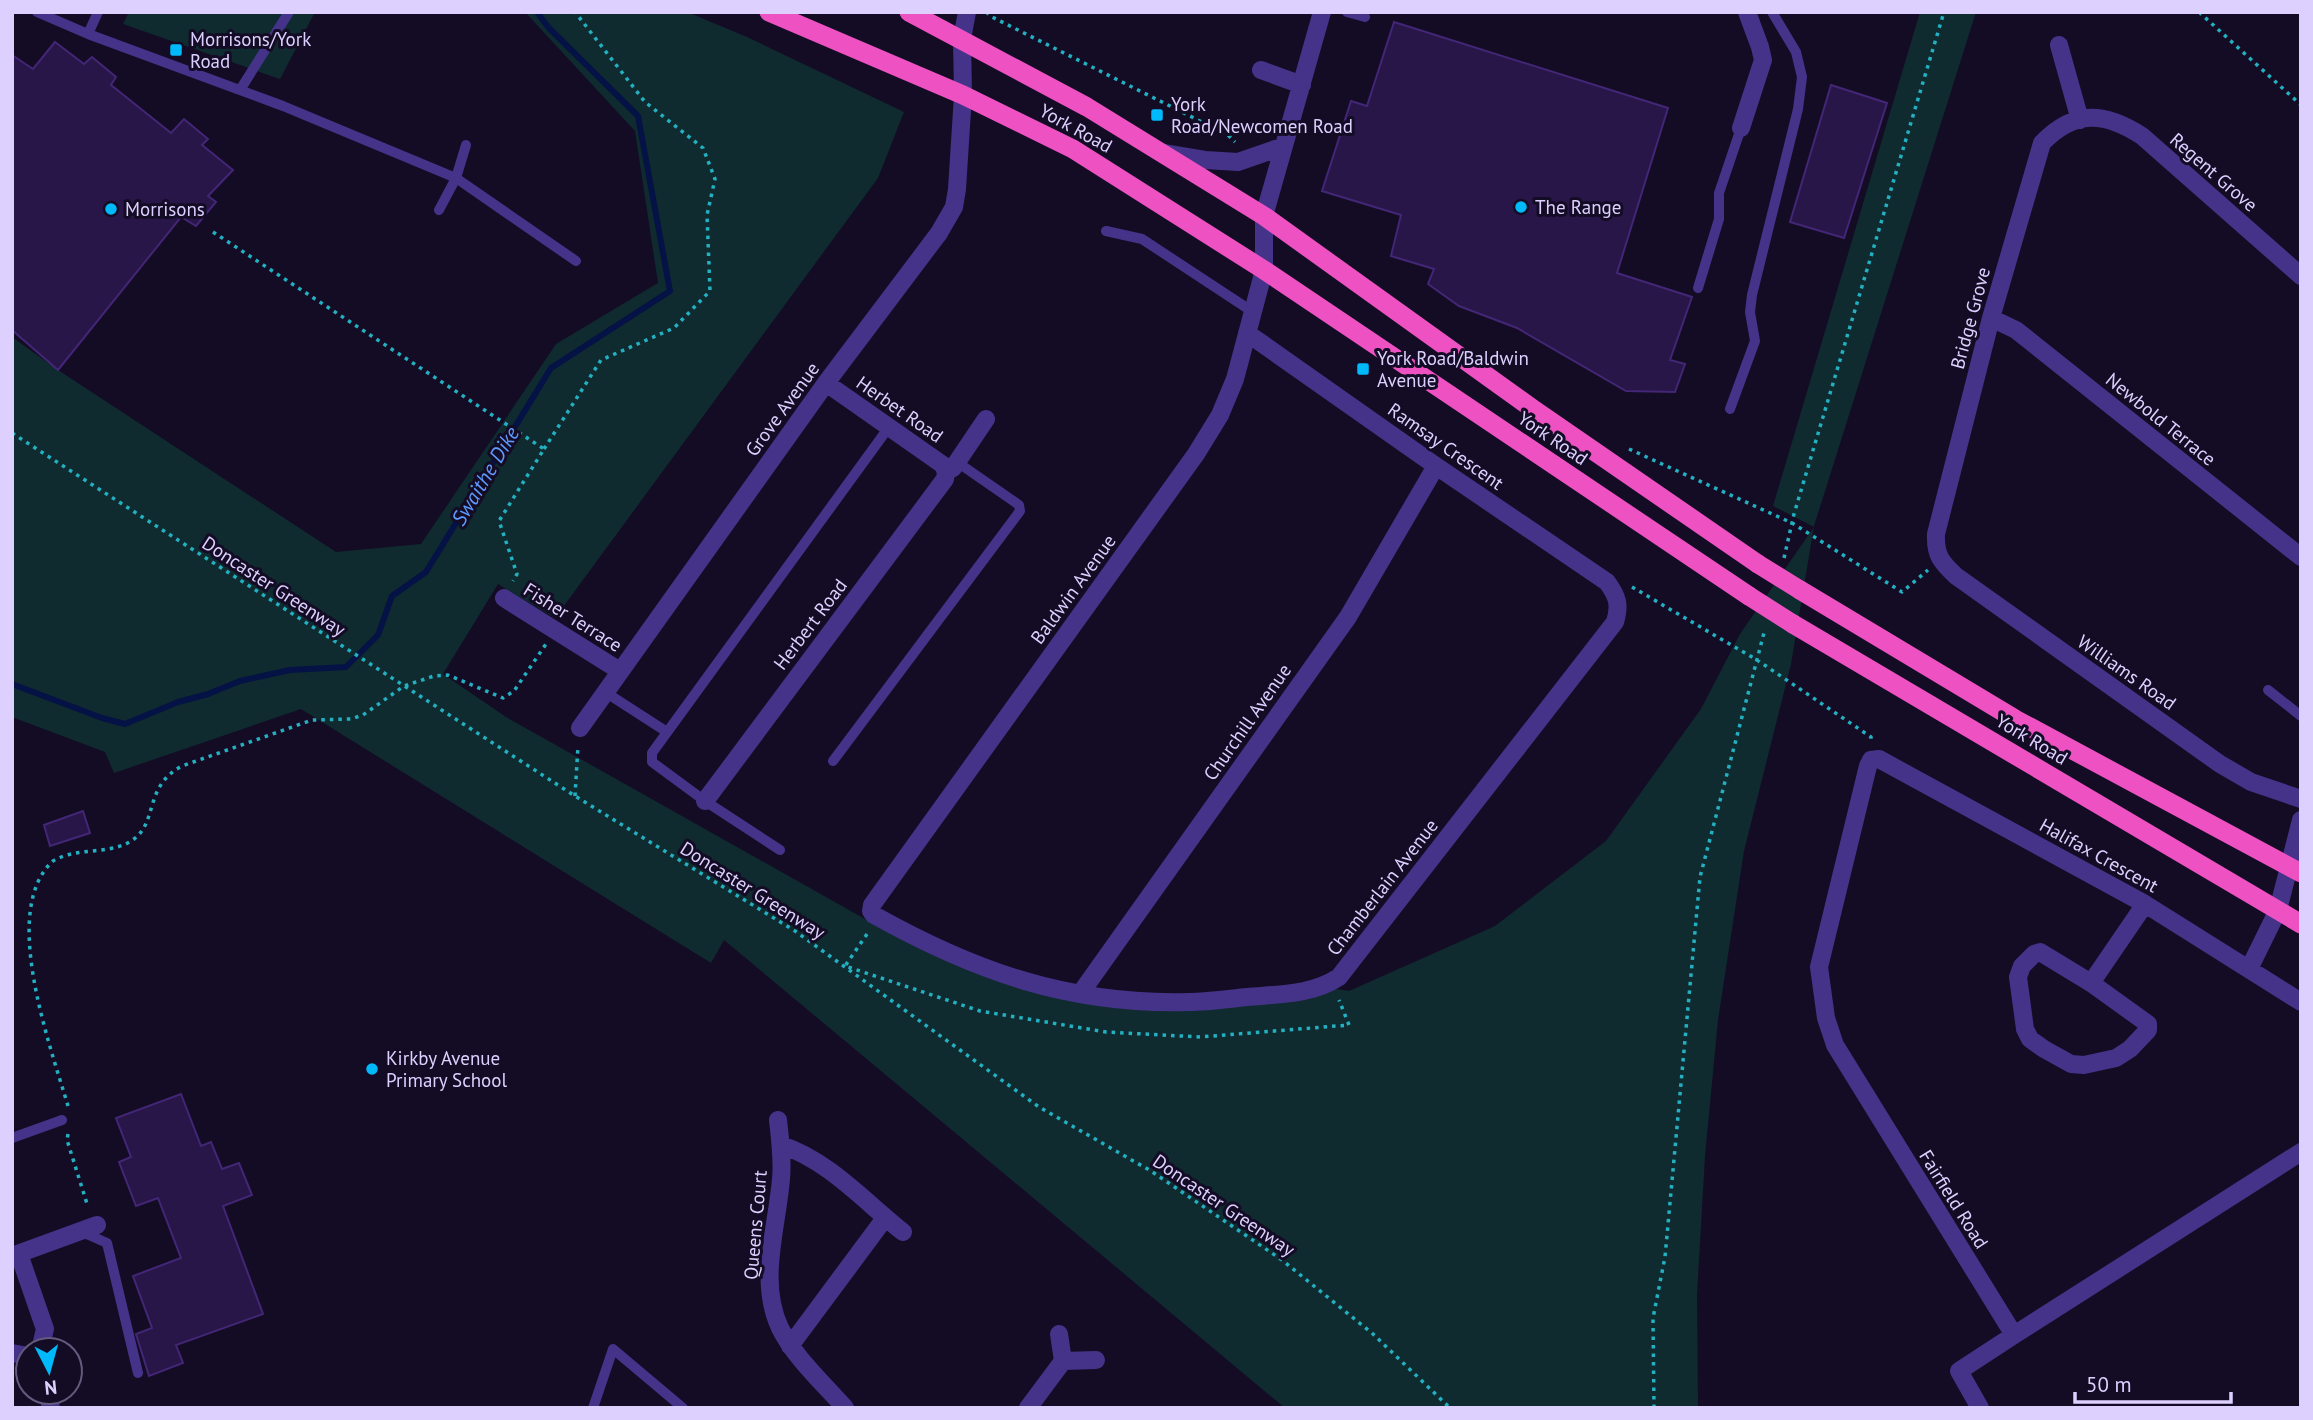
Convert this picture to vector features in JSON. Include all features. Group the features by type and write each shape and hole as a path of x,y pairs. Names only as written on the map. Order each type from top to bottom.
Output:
{"highway":[{"name":"York Road","path":"769,12 963,95 1073,149 1264,270 1793,624 2301,924"},
{"name":"York Road","path":"909,12 1087,107 1264,216 1533,409 1800,590 2015,719 2294,869"}],"street":[{"name":"Grove Avenue","path":"580,728 826,383 939,233 954,207 963,95 962,39 967,12"},
{"name":"Baldwin Avenue","path":"875,914 873,905 1196,454 1220,415 1235,379 1264,270 1264,216 1322,12"},
{"path":"1741,128 1763,60 1747,12"},
{"path":"2059,45 2085,119"},
{"path":"1261,70 1302,85"},
{"name":"Regent Grove","path":"2085,119 2108,118 2142,136 2301,276"},
{"name":"Bridge Grove","path":"1939,560 1935,548 1936,534 1991,318 2042,143 2053,132 2085,119"},
{"path":"1163,153 1205,160 1243,160 1284,146"},
{"name":"Newbold Terrace","path":"1991,318 2015,330 2301,557"},
{"name":"Ramsay Crescent","path":"1247,333 1607,582 1618,597"},
{"name":"Herbet Road","path":"826,383 943,465 952,467"},
{"name":"Herbert Road","path":"705,801 945,479 986,419"},
{"name":"Churchill Avenue","path":"1080,994 1348,617 1436,466"},
{"name":"Williams Road","path":"1939,560 1956,576 2220,764 2251,782 2301,799"},
{"name":"Chamberlain Avenue","path":"875,914 937,949 992,972 1034,985 1080,994 1131,1001 1190,1002 1324,987 1339,977 1578,673 1615,622 1619,609 1618,597"},
{"name":"Fisher Terrace","path":"504,598 620,671"},
{"name":"Halifax Crescent","path":"1871,760 1879,760 2145,904 2301,1002"},
{"name":"Fairfield Road","path":"1871,760 1819,967 1825,1018 1835,1045 2014,1335"},
{"path":"2249,969 2278,911 2294,869 2301,820"},
{"path":"2091,983 2145,904"},
{"path":"2040,952 2091,983 2148,1024 2148,1030 2130,1049 2116,1058 2084,1065 2071,1064 2030,1039 2025,1029 2018,977 2022,966 2034,954 2040,952"},
{"name":"Queens Court","path":"778,1120 782,1176 769,1265 771,1301 779,1326 790,1346 845,1408"},
{"name":"Queens Court","path":"781,1145 800,1151 820,1164 903,1232"},
{"path":"1980,1408 1959,1371 2301,1152"},
{"path":"790,1346 885,1218"},
{"path":"43,1336 45,1329 15,1255 88,1228"},
{"path":"1028,1408 1063,1361 1059,1334"},
{"path":"1063,1361 1096,1360"}],"lane":[{"path":"37,12 88,34 240,90 456,178 576,261"},
{"path":"88,34 98,12"},
{"path":"240,90 289,12"},
{"path":"1347,12 1365,17"},
{"path":"1730,409 1755,341 1750,312 1752,295 1798,109 1802,77 1796,52 1772,12"},
{"path":"1698,288 1718,219 1719,193 1741,128"},
{"path":"439,210 456,178 466,145"},
{"path":"1106,231 1142,239 1253,312"},
{"path":"780,850 705,801 652,762 652,753 889,427"},
{"path":"832,761 1020,511 1019,505 952,467"},
{"path":"2269,690 2301,716"},
{"path":"605,692 667,732"},
{"path":"12,1138 62,1119"},
{"path":"88,1228 107,1243 138,1373"},
{"path":"593,1408 613,1349 683,1408"}],"path":[{"path":"504,598 517,574 499,520 601,360 674,328 710,291 707,215 715,179 703,148 645,102 576,12"},
{"path":"986,12 1228,135 1241,150 1243,160"},
{"path":"1781,569 1792,523 1944,12"},
{"path":"2199,12 2301,105"},
{"path":"213,232 544,449"},
{"name":"Doncaster Greenway","path":"12,433 575,796 795,931 1039,1107 1151,1171 1282,1259 1373,1334 1450,1408"},
{"path":"1619,444 1792,523 1902,592 1939,560"},
{"path":"1607,582 1621,580 1757,660 1871,737 1871,760"},
{"path":"1654,1408 1653,1318 1665,1257 1700,877 1767,621"},
{"path":"30,884 42,868 56,859 125,844 136,838 143,827 158,786 169,773 182,766 312,720 351,719 363,715 404,685 448,675 503,698 514,691 556,630"},
{"path":"575,796 580,728"},
{"path":"845,966 875,914"},
{"path":"32,1003 68,1109"},
{"path":"68,1134 67,1140 89,1206 78,1213 88,1228"}],"green space":[{"path":"129,12 315,12 280,79 123,24"},
{"path":"525,12 687,12 747,37 904,112 878,178 555,618 498,584 443,674 506,717 865,919 1080,994 1131,1001 1324,987 1349,991 1495,926 1606,841 1701,709 1740,634 1814,527 1791,664 1744,851 1718,1020 1705,1156 1697,1295 1698,1408 1285,1408 724,940 711,963 301,709 114,773 105,752 12,717 12,337 336,552 421,544 556,344 658,283 635,131"},
{"path":"1920,12 1976,12 1814,526 1773,506"}],"building":[{"name":"The Range","path":"1394,22 1668,108 1617,273 1692,297 1670,360 1685,364 1675,392 1626,391 1517,328 1459,306 1428,284 1434,269 1391,256 1401,215 1322,191 1351,101 1367,106"},
{"name":"Morrisons","path":"55,42 84,64 92,57 116,77 111,85 171,133 184,119 208,139 202,145 233,170 208,196 216,202 196,226 181,217 58,370 12,330 12,55 33,69"},
{"path":"1831,85 1887,103 1844,238 1790,222"},
{"path":"83,811 90,833 50,846 44,825"},
{"path":"181,1094 201,1146 211,1142 222,1169 239,1163 252,1195 223,1206 263,1314 176,1345 183,1363 149,1376 136,1334 152,1328 133,1276 181,1258 158,1198 136,1206 119,1162 131,1157 116,1118"}],"waterway":[{"name":"Swaithe Dike","path":"12,684 125,724 240,681 290,670 346,667 378,635 392,596 426,572 551,368 670,291 638,116 548,27 537,12"}],"place":[{"name":"Morrisons/York Road","path":"176,50"},
{"name":"York Road/Newcomen Road","path":"1157,115"},
{"name":"The Range","path":"1521,207"},
{"name":"Morrisons","path":"111,209"},
{"name":"York Road/Baldwin Avenue","path":"1363,369"},
{"name":"Kirkby Avenue Primary School","path":"372,1069"}]}
